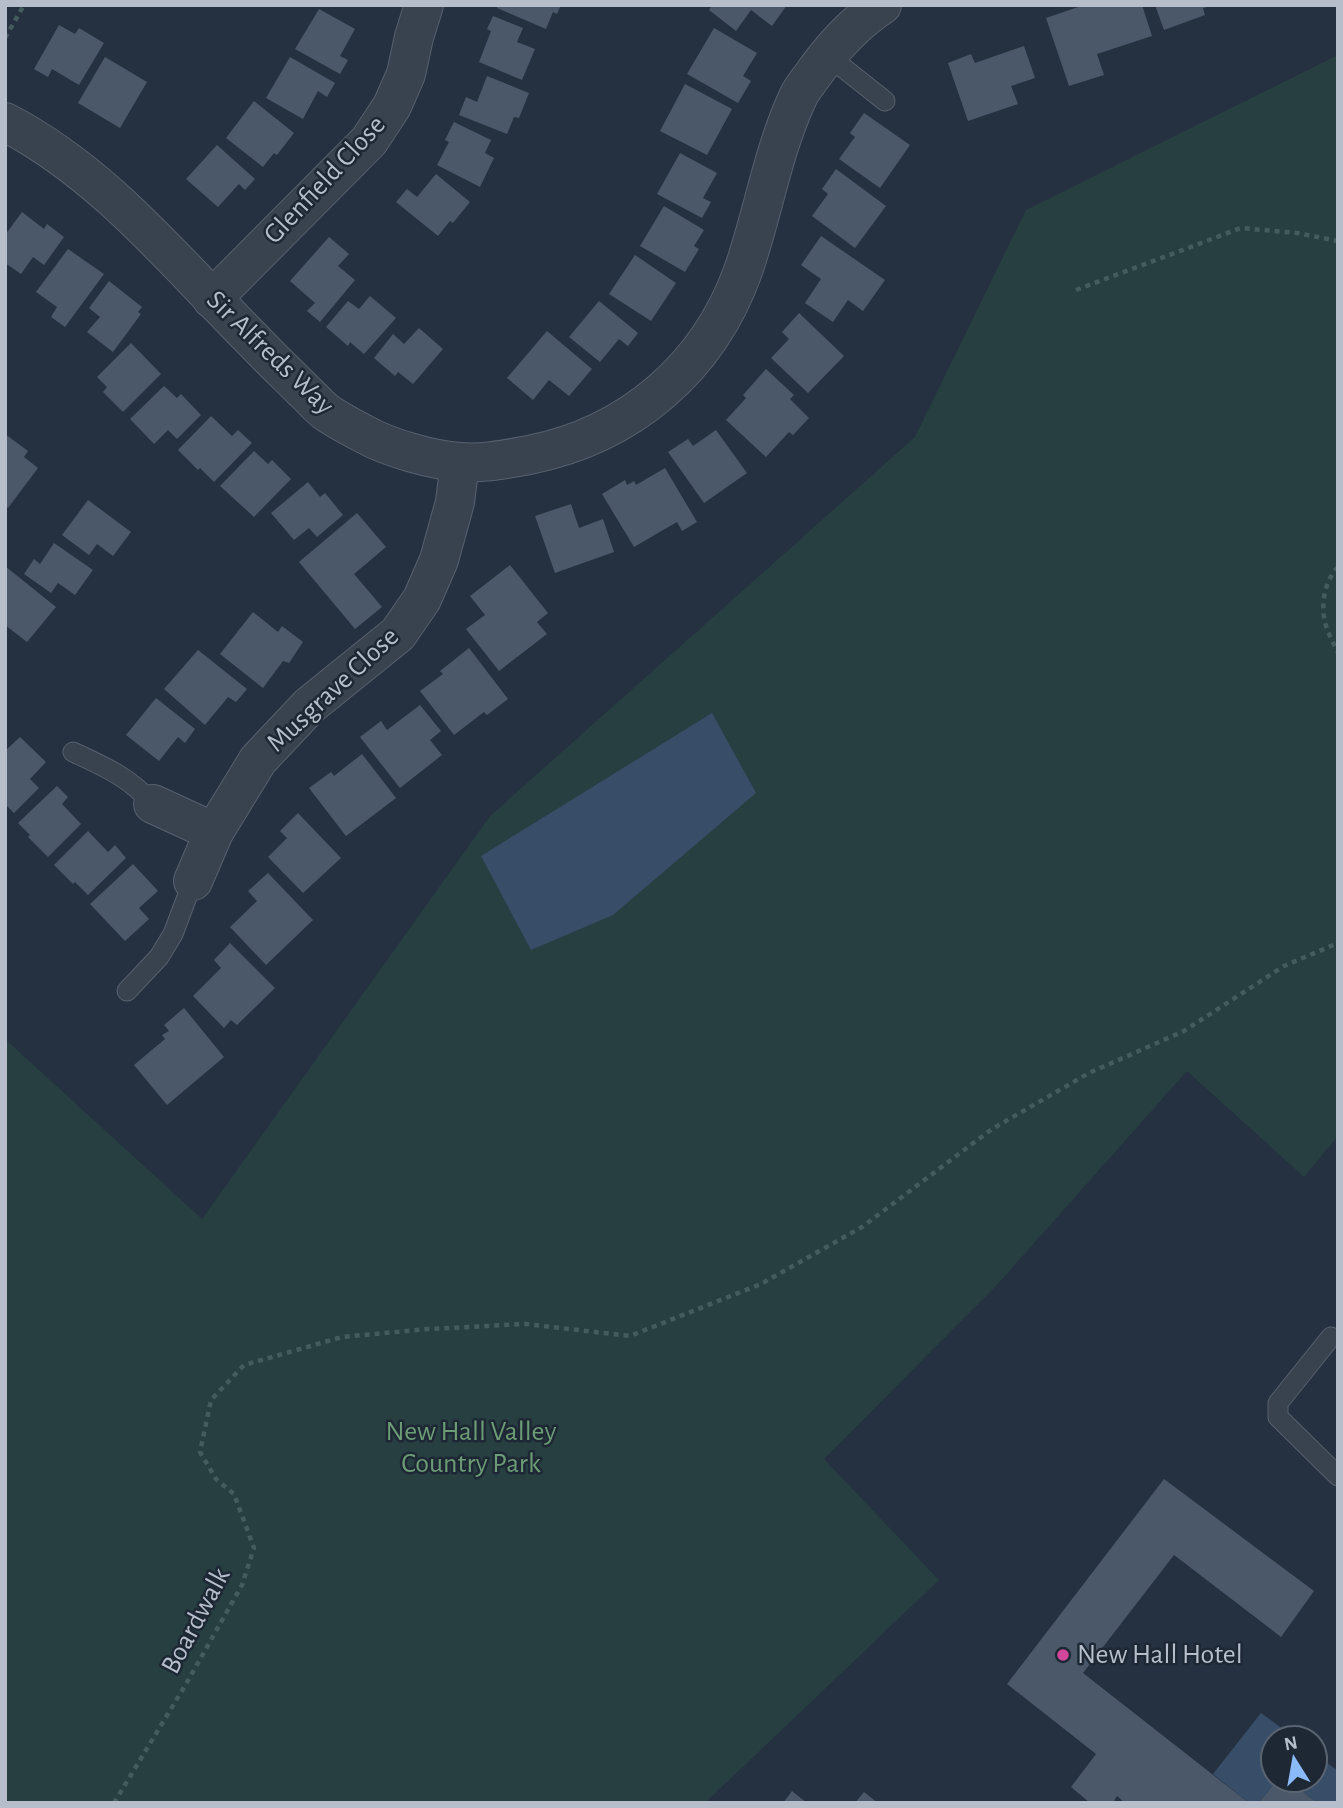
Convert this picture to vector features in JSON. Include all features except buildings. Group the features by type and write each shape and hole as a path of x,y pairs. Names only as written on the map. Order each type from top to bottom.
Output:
{"street":[{"name":"Glenfield Close","path":"212,299 369,141 392,106 406,74 424,5"},
{"name":"Sir Alfreds Way","path":"5,122 62,155 93,180 326,412 368,437 413,454 460,462 503,460 543,452 592,436 638,411 698,355 713,334 743,270 773,164 799,95 827,55 848,32 882,5"},
{"name":"Musgrave Close","path":"193,881 214,832 258,760 310,705 398,634 422,599 439,560 455,502 460,462"},
{"path":"153,804 214,832"}],"lane":[{"path":"827,55 885,101"},
{"path":"73,752 119,774 140,789 153,804"},
{"path":"127,991 159,957 173,934 193,881"},
{"path":"1331,1338 1278,1403 1278,1417 1338,1475"}],"path":[{"path":"5,38 24,5"},
{"path":"1076,290 1241,228 1297,233 1338,241"},
{"path":"1338,567 1332,573 1324,597 1325,624 1338,653"},
{"name":"Boardwalk","path":"114,1803 242,1585 254,1548 234,1494 216,1479 200,1452 211,1399 244,1365 342,1337 428,1329 526,1324 630,1336 761,1284 862,1227 992,1129 1089,1073 1184,1031 1284,966 1338,943"}],"green space":[{"name":"New Hall Valley Country Park","path":"1338,55 1338,1136 1304,1177 1187,1071 996,1286 824,1459 939,1580 705,1803 5,1803 5,1039 202,1219 490,816 915,437 1026,210"}],"water":[{"path":"712,713 756,793 613,915 531,950 481,856"},
{"path":"1261,1713 1276,1724 1259,1724 1259,1794 1266,1794 1259,1803 1249,1803 1213,1774"},
{"path":"1329,1764 1338,1771 1338,1803 1317,1803 1306,1794 1329,1794"}],"place":[{"name":"New Hall Hotel","path":"1063,1655"}]}
